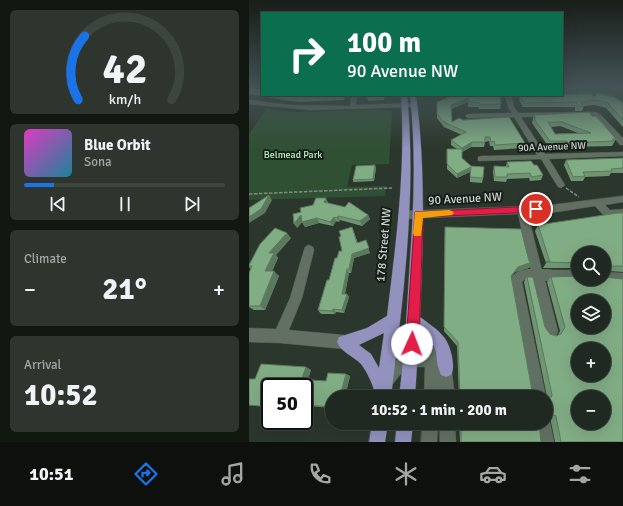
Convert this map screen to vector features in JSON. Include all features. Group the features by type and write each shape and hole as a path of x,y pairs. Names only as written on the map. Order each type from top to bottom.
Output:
{"main road":[{"name":"178 Street NW","path":"384,390 393,319 403,215 406,151 405,108"},
{"path":"408,390 412,344 418,214 418,150 414,108"},
{"path":"344,342 364,337 393,319"},
{"path":"413,320 440,340 444,348 446,370"},
{"path":"344,342 366,359 381,390"},
{"path":"377,442 379,430"},
{"path":"403,442 404,430"}],"street":[{"path":"287,108 314,108"},
{"path":"511,108 542,158 561,185"},
{"path":"468,116 589,112 597,114 623,143"},
{"name":"90A Avenue NW","path":"481,159 623,154"},
{"name":"90 Avenue NW","path":"403,215 550,209 623,199"},
{"path":"598,203 615,216"},
{"path":"522,210 547,296 551,331"},
{"path":"280,336 296,298 309,250"},
{"path":"537,390 516,281 521,275 528,274 571,275"},
{"path":"611,277 623,278"},
{"path":"249,335 280,336 344,342"},
{"path":"389,355 400,348 412,344 435,348 442,357 446,370 447,390"},
{"path":"385,390 391,374 411,360 425,359 431,360 433,363 432,390"},
{"path":"429,442 430,430"},
{"path":"447,430 447,442"},
{"path":"544,430 546,442"}],"path":[{"path":"249,194 392,188"}],"green space":[{"name":"Belmead Park","path":"266,109 297,112 375,110 392,112 389,164 352,165 347,187 386,186 385,196 249,200 249,134"}],"building":[{"path":"437,108 451,108 452,122 459,118 463,120 509,117 525,143 495,145 494,141 491,142 490,137 485,137 485,142 472,142 462,148 451,140 466,132 444,122 437,114"},
{"path":"612,108 623,108 623,120"},
{"path":"589,112 592,116 596,116 616,139 612,139 614,141 568,143 567,141 550,141 534,119 536,118 534,115","holes":["548,122 562,122 591,133 555,134"]},
{"path":"447,149 462,149 462,158 471,166 484,167 483,178 470,177 471,167 457,174 447,164"},
{"path":"623,158 623,168 611,169 612,171 583,172 585,176 573,177 566,160"},
{"path":"531,161 534,165 537,165 543,175 532,177 530,173 507,174 507,177 495,177 494,166 509,167 507,162"},
{"path":"375,165 373,179 353,180 356,166"},
{"path":"269,195 261,209 249,217 249,208"},
{"path":"316,198 326,198 324,202 345,207 349,202 368,215 360,221 338,216 337,218 334,217 330,222 317,218 302,222 301,215 294,224 293,214 301,212 300,208 313,205"},
{"path":"623,213 623,266 611,266 611,246 571,246 571,263 546,262 550,262 538,225"},
{"path":"352,227 357,243 366,240 369,248 352,254 349,269 347,269 342,294 347,294 342,310 318,310 335,258 337,258 339,251 342,251 339,237 341,236 339,231"},
{"path":"445,227 521,229 529,261 532,262 518,267 511,276 532,390 460,390 458,342 444,327"},
{"path":"275,228 287,233 269,253 274,253 265,271 274,271 260,306 249,306 249,273 252,266 249,265 260,244"},
{"path":"571,276 571,286 611,286 611,278 623,279 623,442 561,442 556,416 553,415 553,390 551,390 527,277 533,277 545,327 550,334 556,336 561,334 565,327 551,277"},
{"path":"261,364 306,367 302,378 261,378 261,406 249,405 249,379 255,379"},
{"path":"328,373 346,374 342,390 325,390 325,406 313,406 313,380 326,381"},
{"path":"461,430 540,430 541,442 461,442"}],"slow traffic":[{"path":"417,233 418,214 449,213"}],"route":[{"path":"412,344 418,214 536,209"}]}
